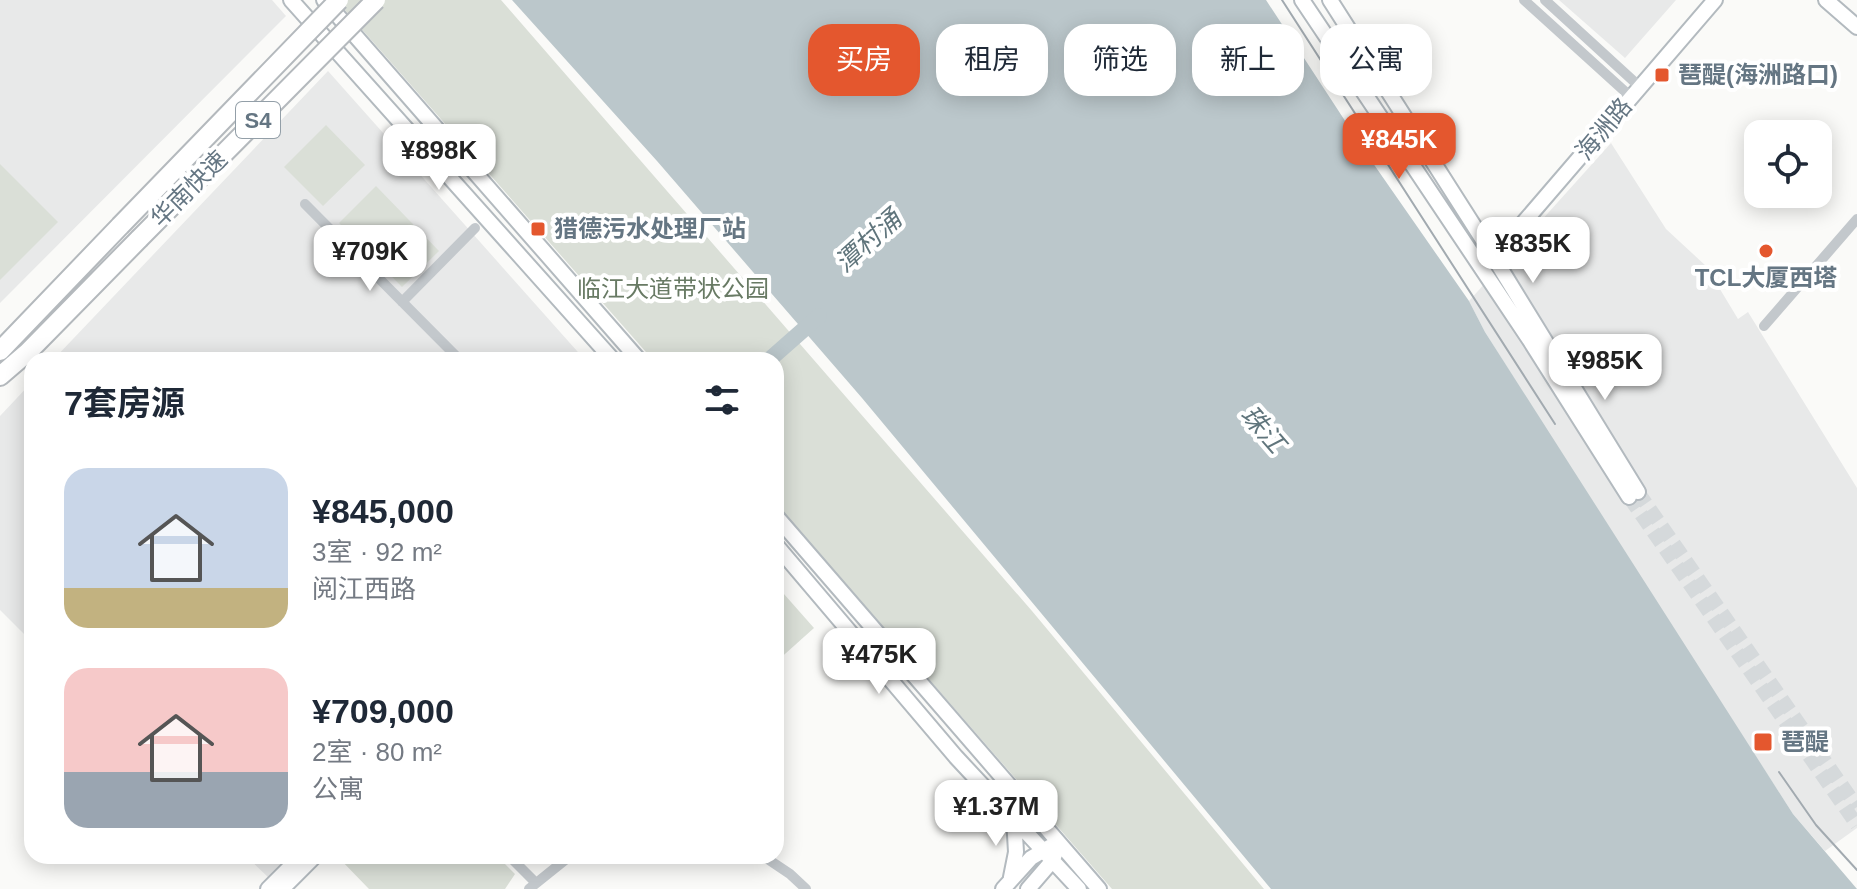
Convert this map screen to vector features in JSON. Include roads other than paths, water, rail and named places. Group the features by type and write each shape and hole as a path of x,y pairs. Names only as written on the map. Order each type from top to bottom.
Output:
{"highway":[{"name":"华南快速","path":"0,351 339,0"},
{"name":"华南快速","path":"25,352 376,0"},
{"path":"0,335 49,302"},
{"path":"38,352 70,310"},
{"name":"华南快速","path":"0,376 24,353"},
{"path":"0,391 24,368"}],"main road":[{"path":"291,0 606,352"},
{"path":"324,0 632,352"},
{"path":"1302,0 1633,494 1491,253 1330,0"},
{"name":"海洲路","path":"1682,31 1702,0"},
{"name":"海洲路","path":"1491,253 1682,31 1715,0"},
{"path":"1826,0 1857,27"},
{"path":"784,525 1099,889"},
{"path":"788,559 789,548 793,544 803,547"},
{"path":"784,554 956,757 1079,889"},
{"path":"956,757 969,757 973,750 970,741"},
{"path":"1010,887 1015,865 1014,818"},
{"path":"1010,887 1059,843"},
{"path":"1028,889 1048,855"},
{"path":"268,889 293,864"},
{"path":"282,889 307,864"}],"street":[{"path":"1341,0 1342,17"},
{"path":"1524,0 1632,89"},
{"path":"1545,0 1632,89"},
{"path":"305,204 452,352"},
{"path":"1764,326 1857,219"},
{"path":"402,302 475,228"},
{"path":"515,864 532,886 560,864"},
{"path":"775,864 806,889"}],"water":[{"name":"珠江","path":"512,0 1266,0 1282,24 1192,24 1192,96 1304,96 1304,58 1320,83 1320,96 1329,96 1469,301 1485,332 1793,814 1857,889 1271,889 862,398 657,161"}],"waterway":[{"name":"潭村涌","path":"778,352 819,316"}],"tunnel":[{"path":"1638,492 1857,807"},
{"path":"1629,497 1857,825"}],"tram line":[{"path":"1282,0 1555,424"},
{"path":"1779,772 1816,825 1857,870"}],"place":[{"name":"琶醍(海洲路口)","path":"1662,75"},
{"name":"猎德污水处理厂站","path":"538,229"},
{"name":"TCL大厦西塔","path":"1766,251"},
{"name":"琶醍","path":"1763,742"}],"park label":[{"name":"临江大道带状公园","path":"673,289"}]}
